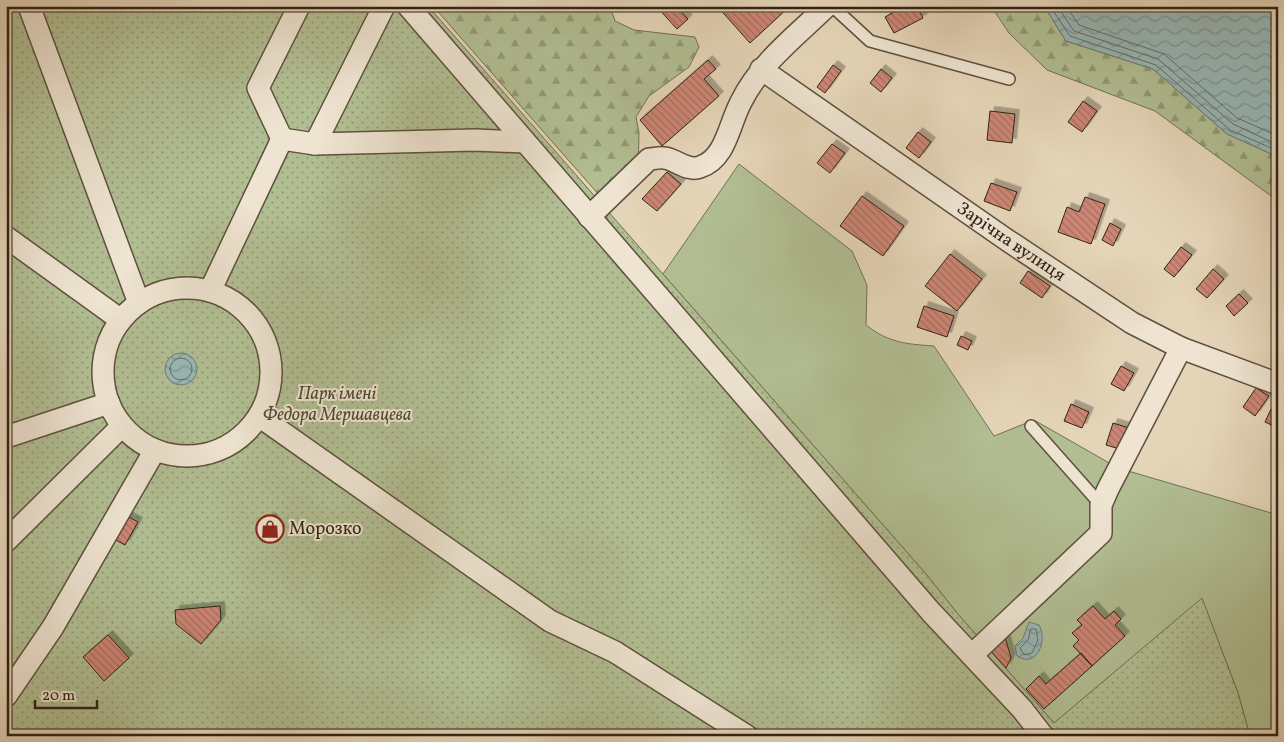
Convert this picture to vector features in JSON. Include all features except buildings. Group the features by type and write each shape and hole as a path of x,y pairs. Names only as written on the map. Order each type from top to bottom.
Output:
{"street":[{"path":"29,6 139,303"},
{"path":"282,139 258,88 299,6"},
{"path":"315,144 384,6"},
{"path":"408,6 931,612 972,655 1043,736"},
{"path":"589,217 649,159 665,158 684,166 698,168 711,162 721,149 741,101 761,70 826,6"},
{"name":"Зарічна вулиця","path":"761,70 1007,240 1132,323 1181,348 1278,384"},
{"path":"210,291 282,139"},
{"path":"282,139 315,144 475,140 525,142"},
{"path":"6,238 121,320"},
{"path":"192,288 210,291 226,297 242,308 256,323 266,341 271,360 272,378 269,395 260,416 244,435 216,452 190,457 166,454 155,450 137,440 122,426 109,403 103,378 105,355 108,343 121,320 139,303 155,294 173,289 192,288"},
{"path":"972,655 1101,532 1102,505 1181,348"},
{"path":"6,437 109,403"},
{"path":"260,416 550,621 615,652 747,736"},
{"path":"6,541 122,426"},
{"path":"6,696 53,628 155,450"}],"lane":[{"path":"832,6 870,41 1009,79"},
{"path":"1031,426 1102,505"}],"green space":[{"name":"Парк імені Федора Мершавцева","path":"6,6 428,6 926,574 957,613 1054,723 1202,598 1238,693 1250,736 6,736"},
{"path":"433,6 610,6 615,21 634,30 695,37 699,47 689,67 649,96 636,117 639,133 638,177 629,194 621,201 599,195"},
{"path":"991,6 1044,6 1066,41 1153,69 1227,134 1278,157 1278,201 1155,111 1047,70 1009,33"},
{"path":"739,164 852,251 867,285 866,325 882,336 898,342 934,346 994,436 1034,420 1118,468 1278,515 1278,736 1250,736 1238,693 1202,599 1054,723 663,274"}],"water":[{"path":"1044,6 1278,6 1278,157 1227,134 1153,69 1066,41"},
{"path":"181,353 187,354 192,358 196,363 196,375 192,380 187,384 181,385 175,384 170,380 166,375 165,369 166,363 170,358 175,354"},
{"path":"1029,622 1039,625 1042,638 1039,651 1035,656 1030,659 1024,659 1017,656 1015,646 1023,638"}],"place":[{"name":"Морозко","path":"270,529"}]}
